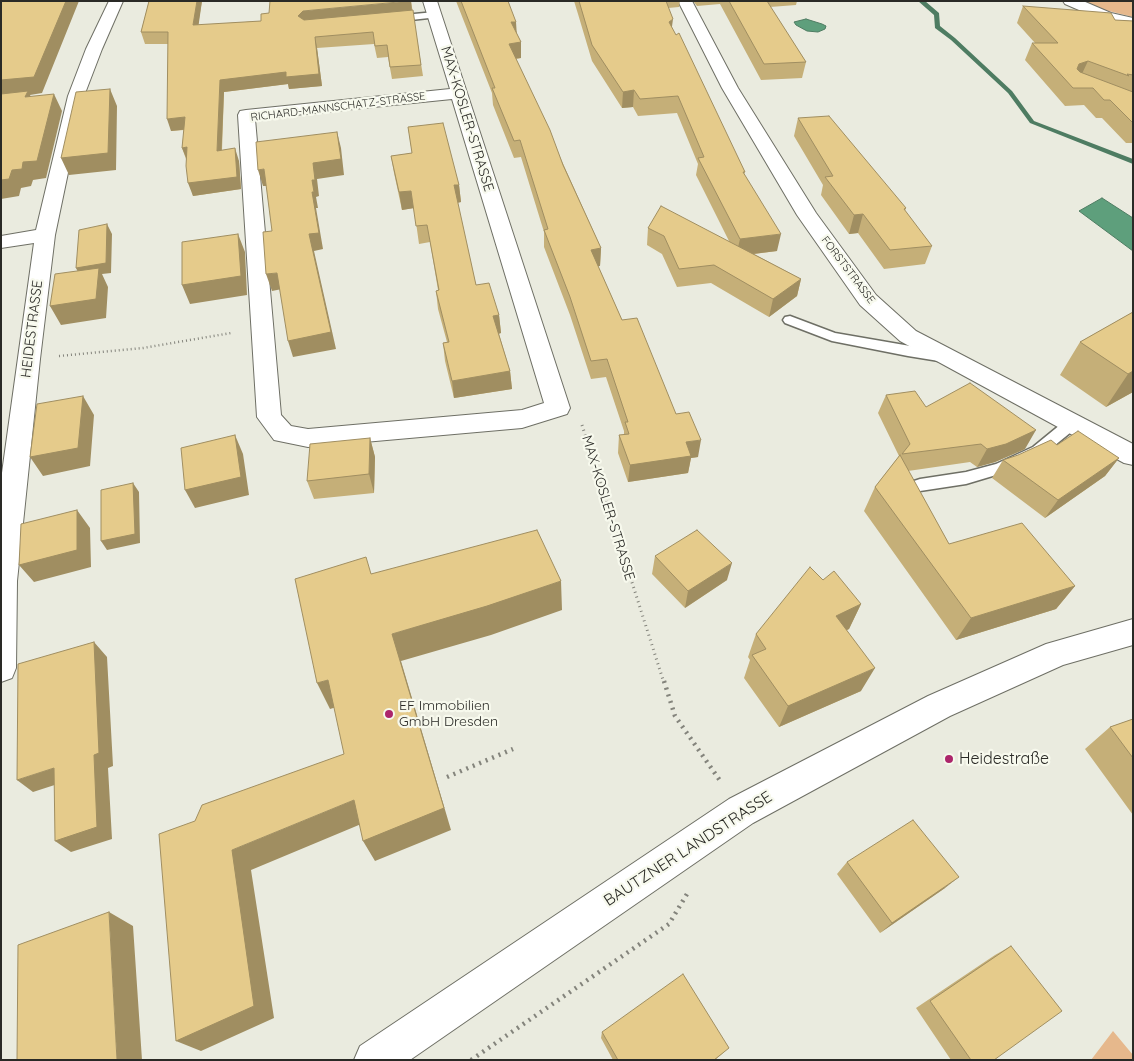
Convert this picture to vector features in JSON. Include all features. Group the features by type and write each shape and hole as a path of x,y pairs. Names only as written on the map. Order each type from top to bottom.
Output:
{"street":[{"name":"HEIDESTRASSE","path":"1,668 3,581 28,359 45,234 67,97 94,49 116,1"},
{"name":"FORSTSTRASSE","path":"685,1 730,88 807,215 868,300 908,336 1133,456"},
{"path":"1070,1 1107,17 1133,22"},
{"name":"MAX-KOSLER-STRASSE","path":"432,8 558,408"},
{"name":"RICHARD-MANNSCHATZ-STRASSE","path":"460,93 246,115 264,327 269,417 283,434 308,438 522,419 558,408"},
{"path":"1,242 45,234"},
{"name":"BAUTZNER LANDSTRASSE","path":"374,1060 740,811 939,706 1057,653 1133,632"}],"lane":[{"path":"385,20 432,8"},
{"path":"790,320 839,338 948,357"},
{"path":"920,485 966,478 1001,468 1038,451 1070,424"}],"path":[{"path":"28,359 143,348 264,327"},
{"name":"MAX-KOSLER-STRASSE","path":"558,408 581,422 675,716 740,811"},
{"path":"447,777 513,749"},
{"path":"471,1060 669,924 689,892"}],"shaded area":[{"path":"1083,1 1133,1 1133,17 1097,8"},
{"path":"806,19 826,26 825,29 818,32 807,31 794,22"},
{"path":"1102,198 1133,218 1133,251 1079,211"},
{"path":"1113,1031 1133,1055 1133,1060 1091,1060"}],"building":[{"path":"1,1 66,1 34,77 1,80"},
{"path":"149,1 197,1 193,25 261,21 261,14 269,13 270,1 409,1 303,11 298,16 304,20 413,10 421,65 390,67 387,45 375,46 373,32 315,37 319,74 286,77 286,72 220,80 217,151 235,148 237,177 188,183 186,166 187,147 182,148 185,117 167,119 168,32 141,32"},
{"path":"461,1 508,1 516,22 511,22 521,42 509,44 550,130 563,165 601,248 591,250 622,320 637,318 676,414 689,412 701,440 686,442 691,456 630,465 619,435 629,434 625,422 628,422 607,359 591,361 570,297 544,230 548,229 520,140 514,141 492,88 495,88"},
{"path":"579,1 666,1 673,19 669,22 676,35 679,33 745,172 743,172 781,234 740,239 698,158 704,157 678,96 640,99 634,90 623,92 592,45"},
{"path":"729,1 767,1 806,62 764,64"},
{"path":"1023,6 1111,13 1115,20 1133,21 1133,75 1127,74 1129,76 1088,61 1079,64 1077,69 1080,72 1133,92 1133,123 1110,100 1104,100 1093,88 1073,88 1032,43 1058,43"},
{"path":"110,89 108,153 61,158 76,92"},
{"path":"28,91 25,97 54,94 37,161 23,162 22,169 12,170 9,179 1,180 1,94"},
{"path":"829,116 906,208 904,209 932,246 890,250 863,214 854,215 825,177 833,176 798,118"},
{"path":"443,123 459,185 454,185 476,285 489,283 499,315 493,316 510,371 452,381 443,343 449,342 436,291 439,290 427,225 416,226 411,191 399,192 391,156 412,153 408,127"},
{"path":"337,132 341,159 313,163 315,180 312,180 314,192 312,192 319,233 309,234 331,332 288,341 277,273 266,274 263,232 272,231 264,169 258,170 256,142"},
{"path":"661,206 801,279 773,299 714,265 679,269 664,236 648,228"},
{"path":"107,224 106,263 76,268 79,230"},
{"path":"238,234 241,276 182,285 182,242"},
{"path":"99,268 96,299 50,306 55,274"},
{"path":"1133,312 1133,371 1128,374 1080,342"},
{"path":"970,383 1036,430 1006,444 987,449 981,444 902,454 910,444 886,395 915,391 926,407"},
{"path":"83,396 78,448 30,457 37,404"},
{"path":"1078,431 1119,458 1058,500 1003,460 1051,440 1057,445"},
{"path":"235,435 241,477 185,490 181,448"},
{"path":"370,438 369,474 307,481 310,444"},
{"path":"900,455 949,544 1022,523 1075,586 971,618 875,487"},
{"path":"133,483 135,534 101,541 101,490"},
{"path":"77,510 77,550 19,565 21,524"},
{"path":"537,530 561,581 487,606 392,634 444,808 363,841 354,800 232,850 254,1006 176,1041 159,834 195,821 202,805 344,754 328,680 317,683 295,579 366,557 371,574"},
{"path":"697,530 732,563 688,591 655,556"},
{"path":"810,567 823,580 834,571 861,604 836,616 875,668 788,706 752,655 766,649 756,634"},
{"path":"94,642 99,753 94,755 97,827 55,841 54,768 17,780 18,664"},
{"path":"1133,719 1133,758 1110,727"},
{"path":"913,820 959,877 892,923 847,862"},
{"path":"109,912 117,1060 17,1060 18,945"},
{"path":"1011,946 1062,1011 994,1060 971,1060 930,1001"},
{"path":"683,974 729,1048 714,1060 618,1060 602,1032"}],"waterway":[{"path":"921,1 937,14 937,27 953,39 1010,92 1032,122 1133,162"}],"place":[{"name":"EF Immobilien GmbH Dresden","path":"389,714"},
{"name":"Heidestraße","path":"949,759"}]}
